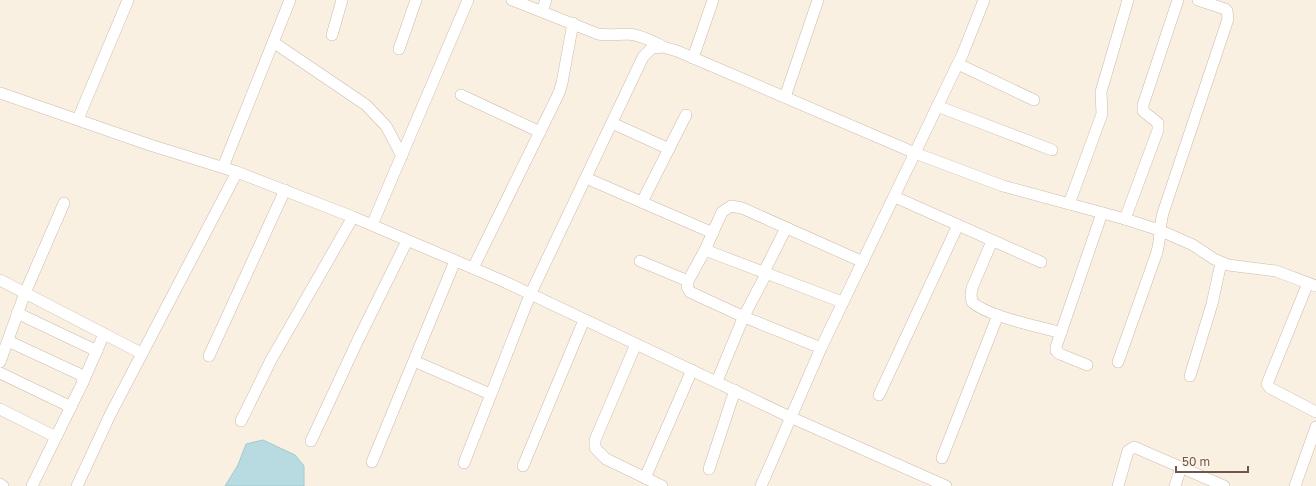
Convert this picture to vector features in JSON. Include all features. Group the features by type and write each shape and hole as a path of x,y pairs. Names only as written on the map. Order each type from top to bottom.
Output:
{"street":[{"path":"78,119 128,0"},
{"path":"223,168 290,0"},
{"path":"332,35 342,0"},
{"path":"400,49 416,0"},
{"path":"372,225 468,0"},
{"path":"512,0 608,36 628,34 641,36 663,47 693,58 915,152 1003,186 1125,219 1159,230 1192,245 1221,263 1238,267 1276,271 1312,285 1267,384 1270,388 1316,412"},
{"path":"542,11 546,0"},
{"path":"693,58 713,0"},
{"path":"785,97 818,0"},
{"path":"761,486 820,348 895,197 958,64 984,0"},
{"path":"1069,204 1102,114 1101,92 1128,0"},
{"path":"1125,219 1158,130 1158,123 1144,112 1142,105 1178,0"},
{"path":"1118,362 1156,255 1163,213 1228,19 1228,14 1224,9 1198,0"},
{"path":"473,268 562,84 573,23"},
{"path":"273,42 366,105 386,126 402,156"},
{"path":"464,463 530,295 643,57 652,48 663,47"},
{"path":"958,64 1034,100"},
{"path":"0,93 150,145 237,172 353,216 407,241 473,268 790,417 946,486"},
{"path":"461,94 540,132"},
{"path":"938,106 1052,150"},
{"path":"642,202 686,115"},
{"path":"612,123 669,149"},
{"path":"77,486 141,353 237,172"},
{"path":"586,178 712,233"},
{"path":"210,356 285,190"},
{"path":"895,197 1041,262"},
{"path":"0,362 24,293 64,203"},
{"path":"820,348 744,317 690,292 687,287 688,281 705,250 722,212 731,206 742,208 863,262"},
{"path":"1087,365 1056,351 1102,213"},
{"path":"241,421 271,360 353,216"},
{"path":"879,396 958,225"},
{"path":"716,381 744,317 765,276 764,272 786,228"},
{"path":"992,240 971,295 972,302 977,306 998,314 1061,333"},
{"path":"311,441 358,340 407,241"},
{"path":"705,250 842,302"},
{"path":"372,462 455,261"},
{"path":"640,261 688,281"},
{"path":"1190,376 1215,292 1221,263"},
{"path":"0,280 141,353"},
{"path":"17,313 97,351"},
{"path":"942,458 998,314"},
{"path":"523,466 584,320"},
{"path":"32,486 83,382 104,334"},
{"path":"8,341 79,374 82,377 83,382"},
{"path":"636,344 595,440 595,448 606,459 662,486"},
{"path":"414,361 490,394"},
{"path":"646,478 692,370"},
{"path":"0,373 71,407"},
{"path":"709,469 735,390"},
{"path":"0,409 56,437"},
{"path":"1294,486 1316,427"},
{"path":"1118,486 1128,450 1132,447 1224,486"},
{"path":"1175,486 1181,467"}],"water":[{"path":"263,440 295,455 304,466 304,486 225,486 238,465 246,444"}]}
